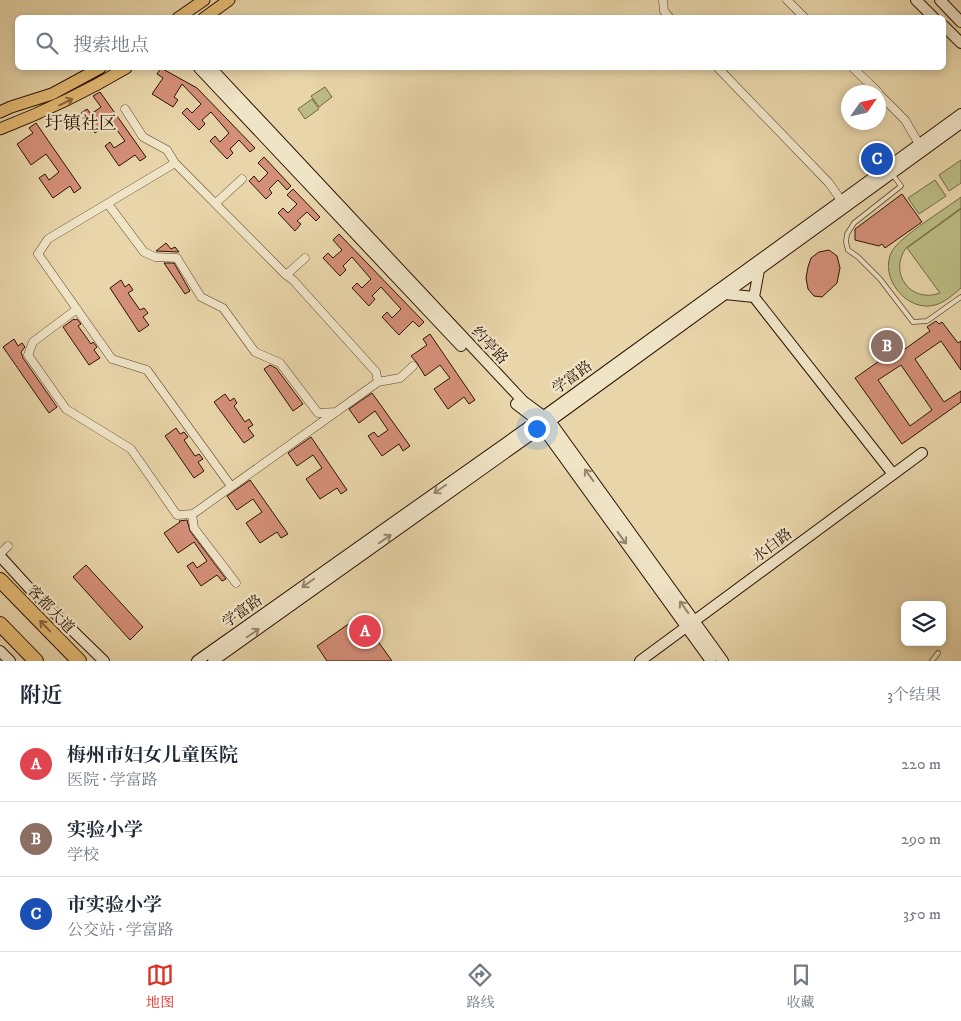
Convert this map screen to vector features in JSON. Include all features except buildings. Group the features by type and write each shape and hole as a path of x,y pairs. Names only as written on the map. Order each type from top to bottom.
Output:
{"highway":[{"name":"客都大道","path":"0,580 79,661"},
{"path":"0,624 36,661"}],"main road":[{"path":"182,15 204,0"},
{"path":"208,15 229,0"},
{"path":"4,109 52,94 96,70"},
{"path":"0,129 53,108 88,91 123,70"},
{"path":"0,133 21,121"}],"street":[{"path":"664,0 662,6 667,15"},
{"path":"788,0 802,15"},
{"path":"916,0 931,15"},
{"path":"940,0 961,22"},
{"path":"946,28 961,43"},
{"name":"约亭路","path":"201,70 517,405 543,421"},
{"name":"约亭路","path":"213,70 543,421 691,625 723,661"},
{"path":"720,70 829,182 842,200"},
{"path":"856,70 870,85"},
{"path":"886,101 905,120 919,144"},
{"path":"125,109 143,137 167,150 174,163 286,275 294,280 376,372 378,382"},
{"name":"学富路","path":"213,661 961,114"},
{"name":"学富路","path":"198,661 725,294 961,123"},
{"path":"174,163 48,239 38,254 112,359 147,370 231,486"},
{"path":"216,203 242,179"},
{"path":"108,204 144,252 155,257 177,258 202,297 223,308 255,352 280,363 318,413 336,412"},
{"path":"286,275 305,258"},
{"path":"754,297 759,270"},
{"path":"725,294 754,297 893,474"},
{"path":"76,309 33,342 28,355 66,408 132,449 177,515 192,514 378,382 400,378 413,366"},
{"name":"水白路","path":"640,661 922,453"},
{"path":"192,514 194,528 236,583"},
{"path":"8,546 0,555 30,589 104,661"},
{"name":"约亭路","path":"691,625 711,661"},
{"path":"0,651 10,661"}],"lane":[{"path":"891,173 901,186 854,223 847,234 848,250 858,257 880,279 914,322 927,322 961,297"},
{"path":"932,661 938,653"}],"green space":[{"path":"325,87 332,97 319,107 311,96"},
{"path":"312,99 319,109 305,119 298,109"},
{"path":"961,160 961,183 949,191 939,175"},
{"path":"935,180 946,196 919,214 908,198"},
{"path":"961,197 961,208 906,248 901,258 900,267 901,276 905,284 912,290 920,294 929,295 940,293 907,248 961,209 961,288 938,304 925,306 914,304 898,291 892,282 889,272 889,261 892,251 914,230"}],"place":[{"name":"市实验小学","path":"877,159"},
{"name":"实验小学","path":"887,346"},
{"name":"梅州市妇女儿童医院","path":"365,631"}],"district":[{"name":"圩镇社区","path":"81,123"}]}
